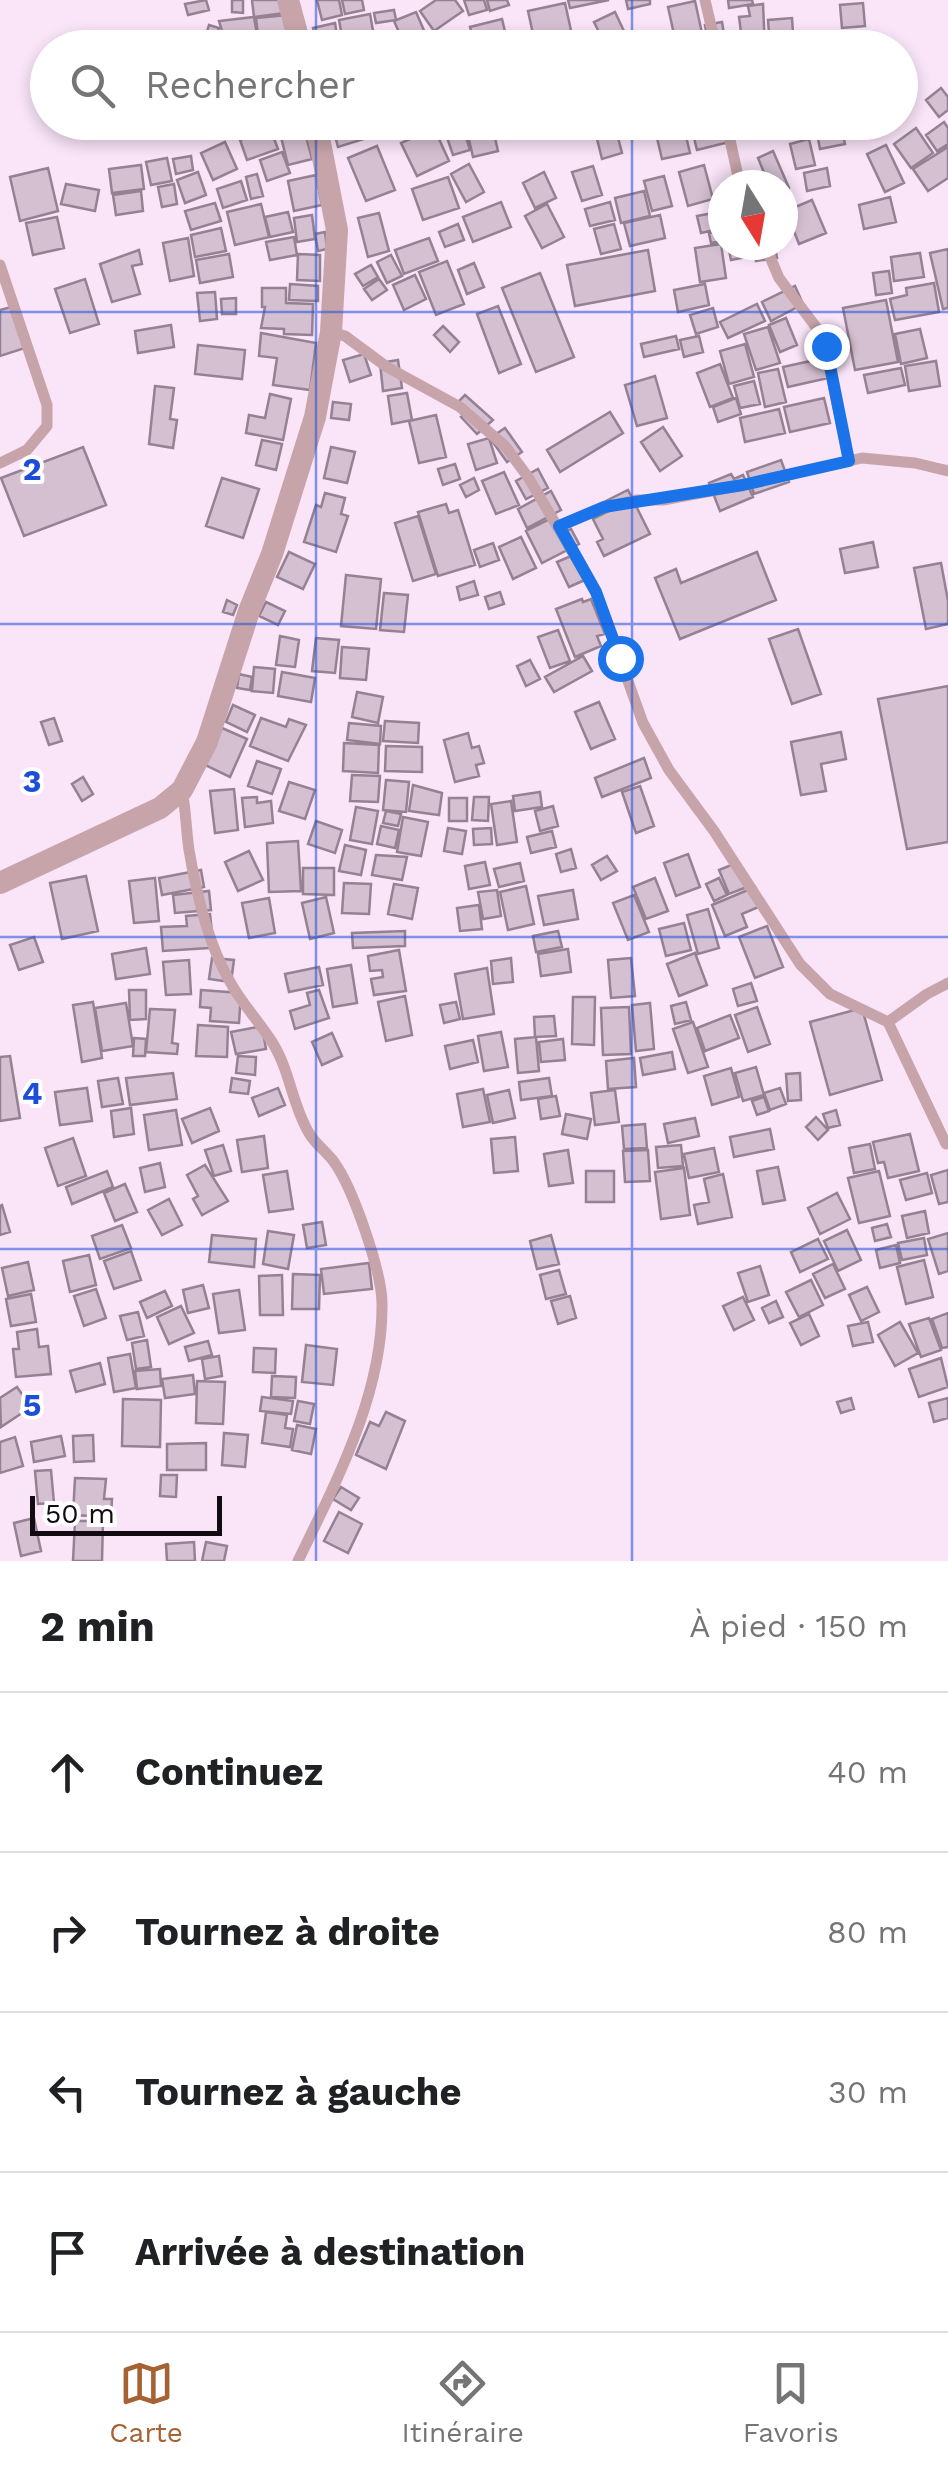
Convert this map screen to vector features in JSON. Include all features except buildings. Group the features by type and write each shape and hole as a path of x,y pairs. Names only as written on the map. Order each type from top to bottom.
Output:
{"street":[{"path":"288,0 296,30"},
{"path":"0,883 160,808 182,790 208,742 296,484 315,416 331,332 337,230 320,140"}],"lane":[{"path":"706,0 712,30"},
{"path":"730,140 737,170"},
{"path":"771,260 779,278 816,326 826,346 849,461"},
{"path":"0,266 47,405 47,426 27,450 0,463"},
{"path":"331,332 345,336 387,368 460,407 505,446 559,526 596,592 643,723 669,770 800,964 830,994 888,1022 946,1144"},
{"path":"559,526 604,507 743,485 849,461 888,459 948,471"},
{"path":"182,790 191,860 215,947 229,981 274,1044 310,1137 335,1162 354,1202 376,1266 382,1299 381,1337 368,1390 330,1494 298,1561"},
{"path":"888,1022 948,983"}],"route":[{"path":"620,658 596,592 559,526 604,507 743,485 849,461 826,346"}]}
